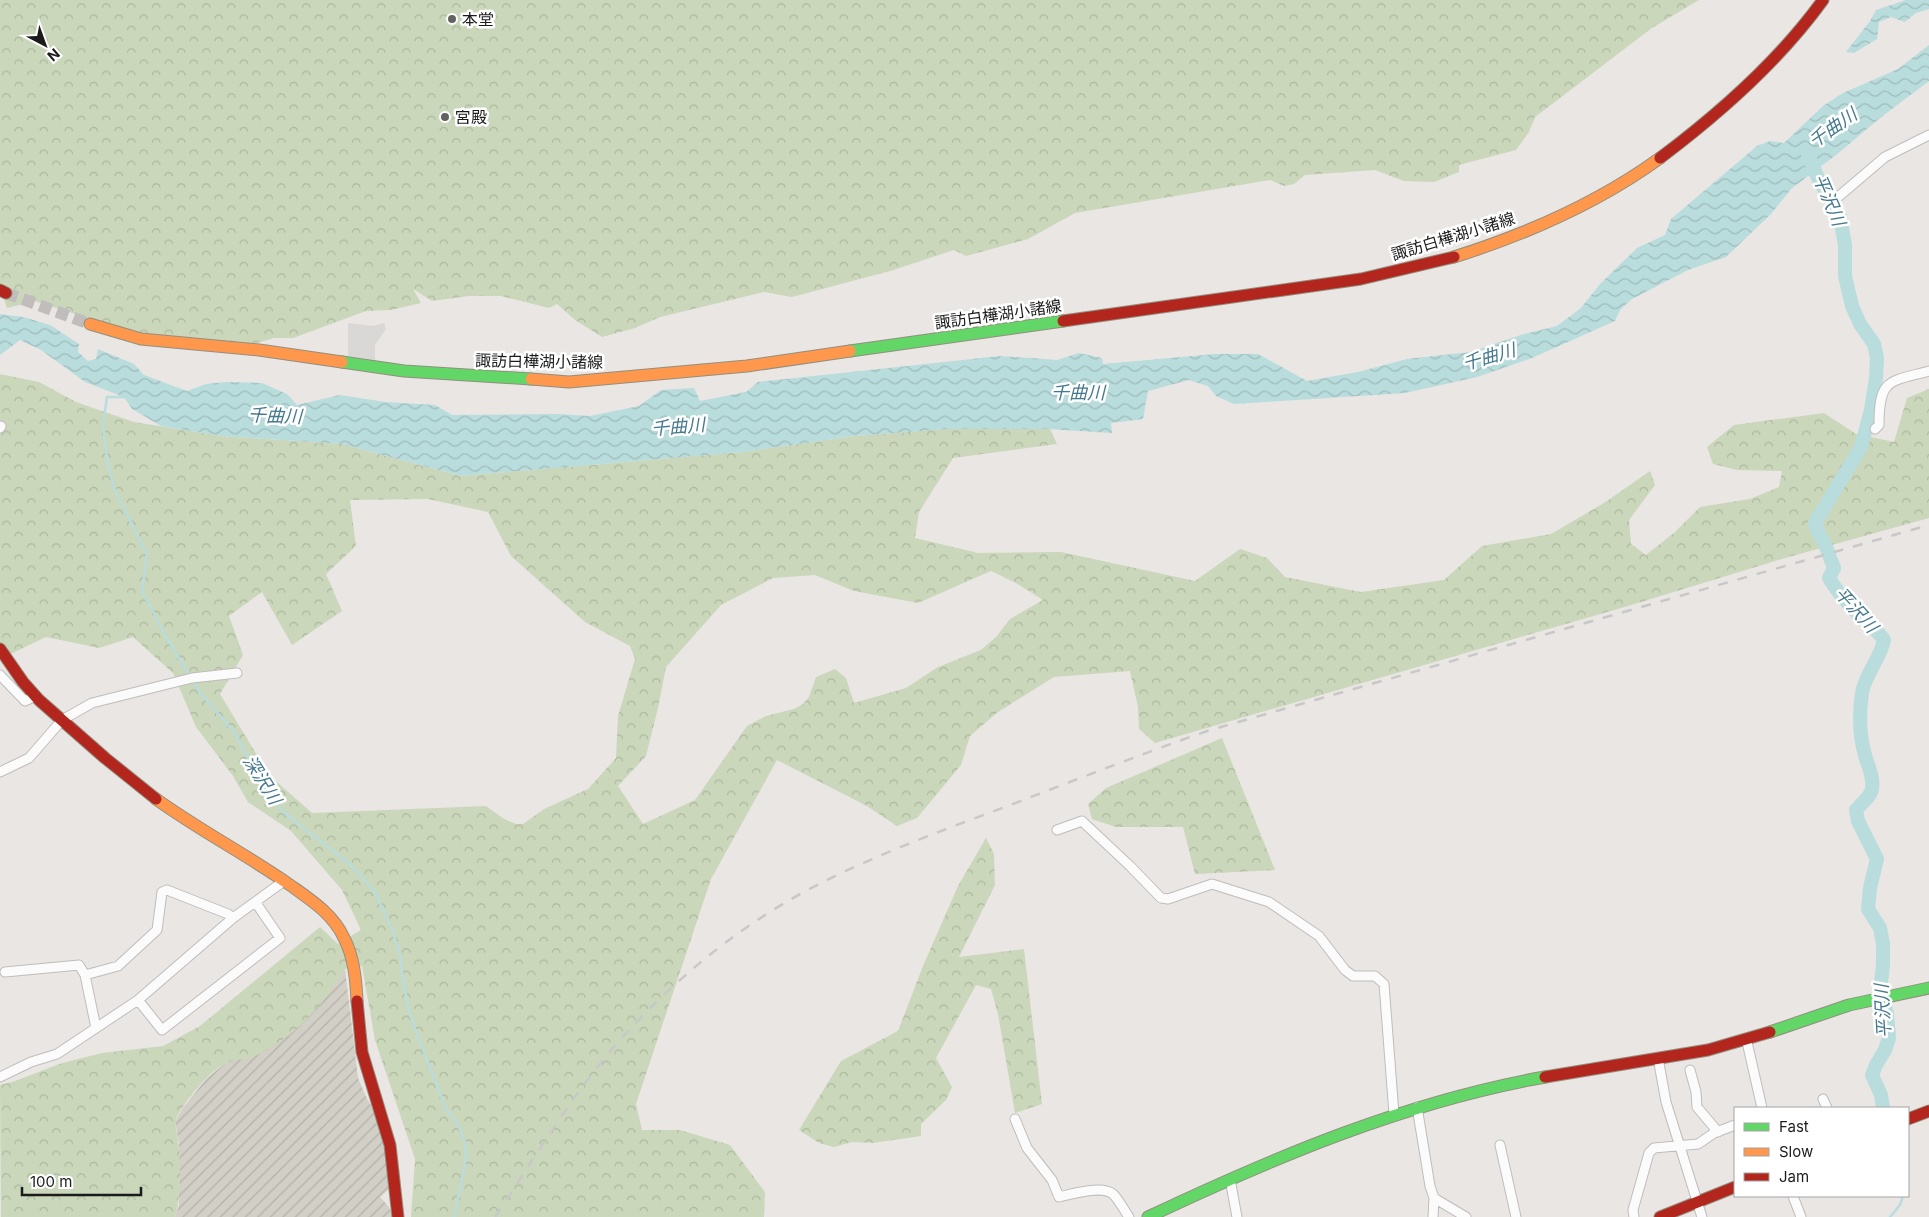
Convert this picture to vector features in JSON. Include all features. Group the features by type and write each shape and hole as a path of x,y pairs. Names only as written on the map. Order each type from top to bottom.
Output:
{"main road":[{"name":"諏訪白樺湖小諸線","path":"90,324 157,342 259,350 404,371 569,382 747,366 1361,279 1429,264 1532,229 1617,186 1672,149 1706,122 1766,67 1808,22 1823,0"},
{"path":"0,649 16,673 36,696 93,749 176,813 275,873 324,911 344,936 354,964 356,1007 367,1074 388,1137 396,1181 398,1217"},
{"path":"1148,1217 1277,1158 1417,1107 1488,1088 1543,1077 1747,1042 1849,1005 1929,988"},
{"path":"1909,1119 1929,1111"},
{"path":"1660,1217 1734,1187"}],"street":[{"path":"1838,197 1885,157 1929,135"},
{"path":"1875,429 1879,425 1879,404 1886,385 1891,381 1929,370"},
{"path":"0,772 29,758 62,720 92,703 192,678 237,673"},
{"path":"0,676 25,701 36,696"},
{"path":"1057,830 1082,821 1161,898 1168,899 1212,884 1269,902 1319,936 1345,970 1353,976 1376,976 1384,984 1394,1114"},
{"path":"0,1078 31,1062 57,1054 138,1000 233,918 284,881"},
{"path":"85,975 118,966 157,930 162,892 167,890 228,914 233,918"},
{"path":"138,1000 162,1030 280,938 256,903"},
{"path":"5,972 80,965 85,975 96,1028"},
{"path":"1747,1042 1762,1107"},
{"path":"1658,1058 1666,1102 1699,1201 1702,1217"},
{"path":"1690,1070 1696,1092 1697,1108 1718,1132"},
{"path":"1823,1099 1827,1107"},
{"path":"1417,1107 1430,1186 1434,1198 1433,1217"},
{"path":"1014,1119 1026,1148 1052,1180 1059,1197 1087,1191 1107,1190 1114,1195 1129,1217"},
{"path":"1634,1217 1633,1210 1649,1153 1654,1148 1698,1144 1718,1132 1734,1126"},
{"path":"1500,1145 1516,1217"},
{"path":"1230,1179 1237,1217"},
{"path":"1792,1197 1801,1217"},
{"path":"1797,1197 1797,1206"},
{"path":"1434,1198 1466,1217"}],"shaded area":[{"path":"348,323 374,326 384,323 386,329 375,345 375,360 348,356"},
{"path":"345,969 358,1078 367,1099 377,1114 385,1136 391,1187 380,1197 394,1217 175,1217 179,1205 179,1142 175,1122 182,1109 206,1079 224,1064 233,1060 252,1057 277,1043 296,1028 322,1002"}],"green space":[{"path":"0,0 1699,0 1652,28 1535,117 1529,132 1516,150 1459,165 1459,172 1434,182 1404,181 1375,170 1305,175 1294,184 1284,186 1270,180 1075,213 1028,239 966,256 954,250 890,271 792,297 764,292 660,317 635,328 602,337 575,320 557,304 549,308 501,296 469,296 432,301 413,289 421,303 391,310 366,311 293,338 274,338 257,343 209,343 158,338 25,298 23,304 7,308 0,288"},
{"path":"0,374 39,382 76,402 134,422 221,436 342,444 461,476 743,452 855,436 948,429 1050,429 1057,444 953,458 919,512 915,538 978,553 1061,552 1195,581 1240,549 1267,558 1285,577 1361,592 1444,580 1482,546 1551,534 1604,503 1650,471 1655,485 1629,520 1631,544 1646,555 1675,532 1700,507 1750,499 1779,487 1782,471 1737,470 1713,464 1707,447 1734,425 1824,413 1856,434 1894,442 1907,398 1929,389 1929,518 1785,558 1628,606 1155,743 1139,729 1138,707 1130,671 1054,677 998,712 970,736 961,765 917,818 897,826 867,806 777,760 711,879 636,1104 642,1130 680,1130 730,1145 765,1192 764,1217 411,1217 415,1159 375,1040 362,966 345,969 315,1011 286,1037 270,1048 249,1058 226,1063 212,1072 191,1096 176,1119 180,1169 175,1217 1,1217 0,1085 62,1063 102,1053 163,1046 200,1026 320,927 338,944 361,930 342,890 291,831 248,802 233,776 196,727 173,673 133,637 99,648 46,637 0,659","holes":["428,499 488,512 511,556 585,622 630,646 635,659 618,716 616,758 588,789 544,809 523,824 516,824 504,819 486,806 312,813 269,775 220,694 243,655 229,616 262,592 292,645 342,611 326,574 356,546 350,500","991,571 1016,583 1043,600 1010,619 996,637 981,650 938,667 906,688 854,703 846,678 835,669 816,677 809,697 803,704 794,709 766,716 747,726 695,800 643,824 618,786 646,756 666,667 721,605 773,578 815,575 854,591 918,603"]},
{"path":"1222,738 1275,870 1195,874 1183,827 1116,827 1092,819 1088,804 1106,788"},
{"path":"986,838 994,854 995,885 959,957 1024,949 1042,1104 1015,1113 998,1014 991,989 976,985 936,1058 952,1087 946,1100 921,1124 921,1136 873,1143 852,1142 834,1147 819,1143 799,1130 841,1061 898,1031 923,966 958,886"}],"water":[{"path":"1906,0 1929,0 1929,9 1916,13 1905,22 1891,17 1879,22 1877,39 1854,53 1846,52 1870,21 1876,10"},
{"name":"千曲川","path":"1929,45 1929,81 1792,188 1771,214 1726,257 1688,270 1632,299 1620,310 1615,321 1532,358 1477,377 1405,393 1234,404 1216,396 1208,386 1189,380 1148,391 1143,419 1111,423 1112,433 1048,429 948,429 855,436 743,452 461,476 342,444 221,436 161,426 132,409 124,397 85,382 41,350 20,340 0,355 0,314 23,317 50,325 79,344 78,352 88,361 96,359 98,349 134,364 144,375 187,391 206,384 227,382 262,383 287,394 297,405 340,395 385,402 435,405 452,415 558,414 590,416 639,406 661,390 694,388 700,401 746,392 758,382 1000,356 1057,360 1079,353 1102,358 1103,364 1215,354 1258,354 1307,381 1358,372 1407,359 1470,352 1524,334 1557,326 1581,308 1600,284 1637,248 1665,235 1671,219 1757,146 1770,141 1784,143 1823,106 1843,93 1898,69"}],"waterway":[{"name":"平沢川","path":"1808,154 1817,176 1840,217 1845,245 1845,276 1852,306 1860,324 1874,344 1877,358 1871,410 1861,447 1815,523 1834,568 1829,578 1831,582 1853,609 1884,640 1862,693 1861,732 1872,789 1856,810 1858,821 1877,859 1870,888 1868,909 1880,928 1883,944 1880,992 1887,1013 1889,1038 1872,1075 1881,1095 1883,1107"},
{"name":"深沢川","path":"126,397 107,397 103,424 107,459 114,488 147,555 142,591 165,635 200,693 234,732 265,790 282,811 351,865 375,892 393,932 401,958 408,1008 415,1029 446,1109 459,1127 465,1143 464,1170 454,1217"},
{"name":"平沢川","path":"1890,1217 1900,1205 1903,1197"}],"tunnel":[{"path":"6,293 90,324"}],"railway":[{"path":"495,1217 593,1072 652,1006 697,965 745,928 796,896 845,871 935,833 1210,730 1929,525"}],"traffic: fast":[{"path":"850,351 1063,321"},
{"path":"342,362 404,371 531,379"},
{"path":"1770,1032 1849,1005 1929,988"},
{"path":"1148,1217 1244,1173 1391,1116 1493,1088 1545,1077"}],"traffic: slow":[{"path":"1454,257 1508,238 1561,216 1612,189 1660,158"},
{"path":"90,324 141,339 259,350 342,362"},
{"path":"531,379 569,382 747,366 850,351"},
{"path":"156,799 274,874 306,896 328,915 339,929 350,953 357,1001"}],"traffic: jam":[{"path":"1660,158 1705,123 1748,85 1787,44 1823,0"},
{"path":"1063,321 1361,279 1454,257"},
{"path":"0,290 6,293"},
{"path":"0,649 23,682 39,700 105,758 156,799"},
{"path":"357,1001 362,1052 390,1145 398,1217"},
{"path":"1545,1077 1708,1050 1770,1032"},
{"path":"1909,1119 1929,1111"},
{"path":"1660,1217 1734,1187"}],"place":[{"name":"本堂","path":"452,19"},
{"name":"宮殿","path":"445,117"}]}
